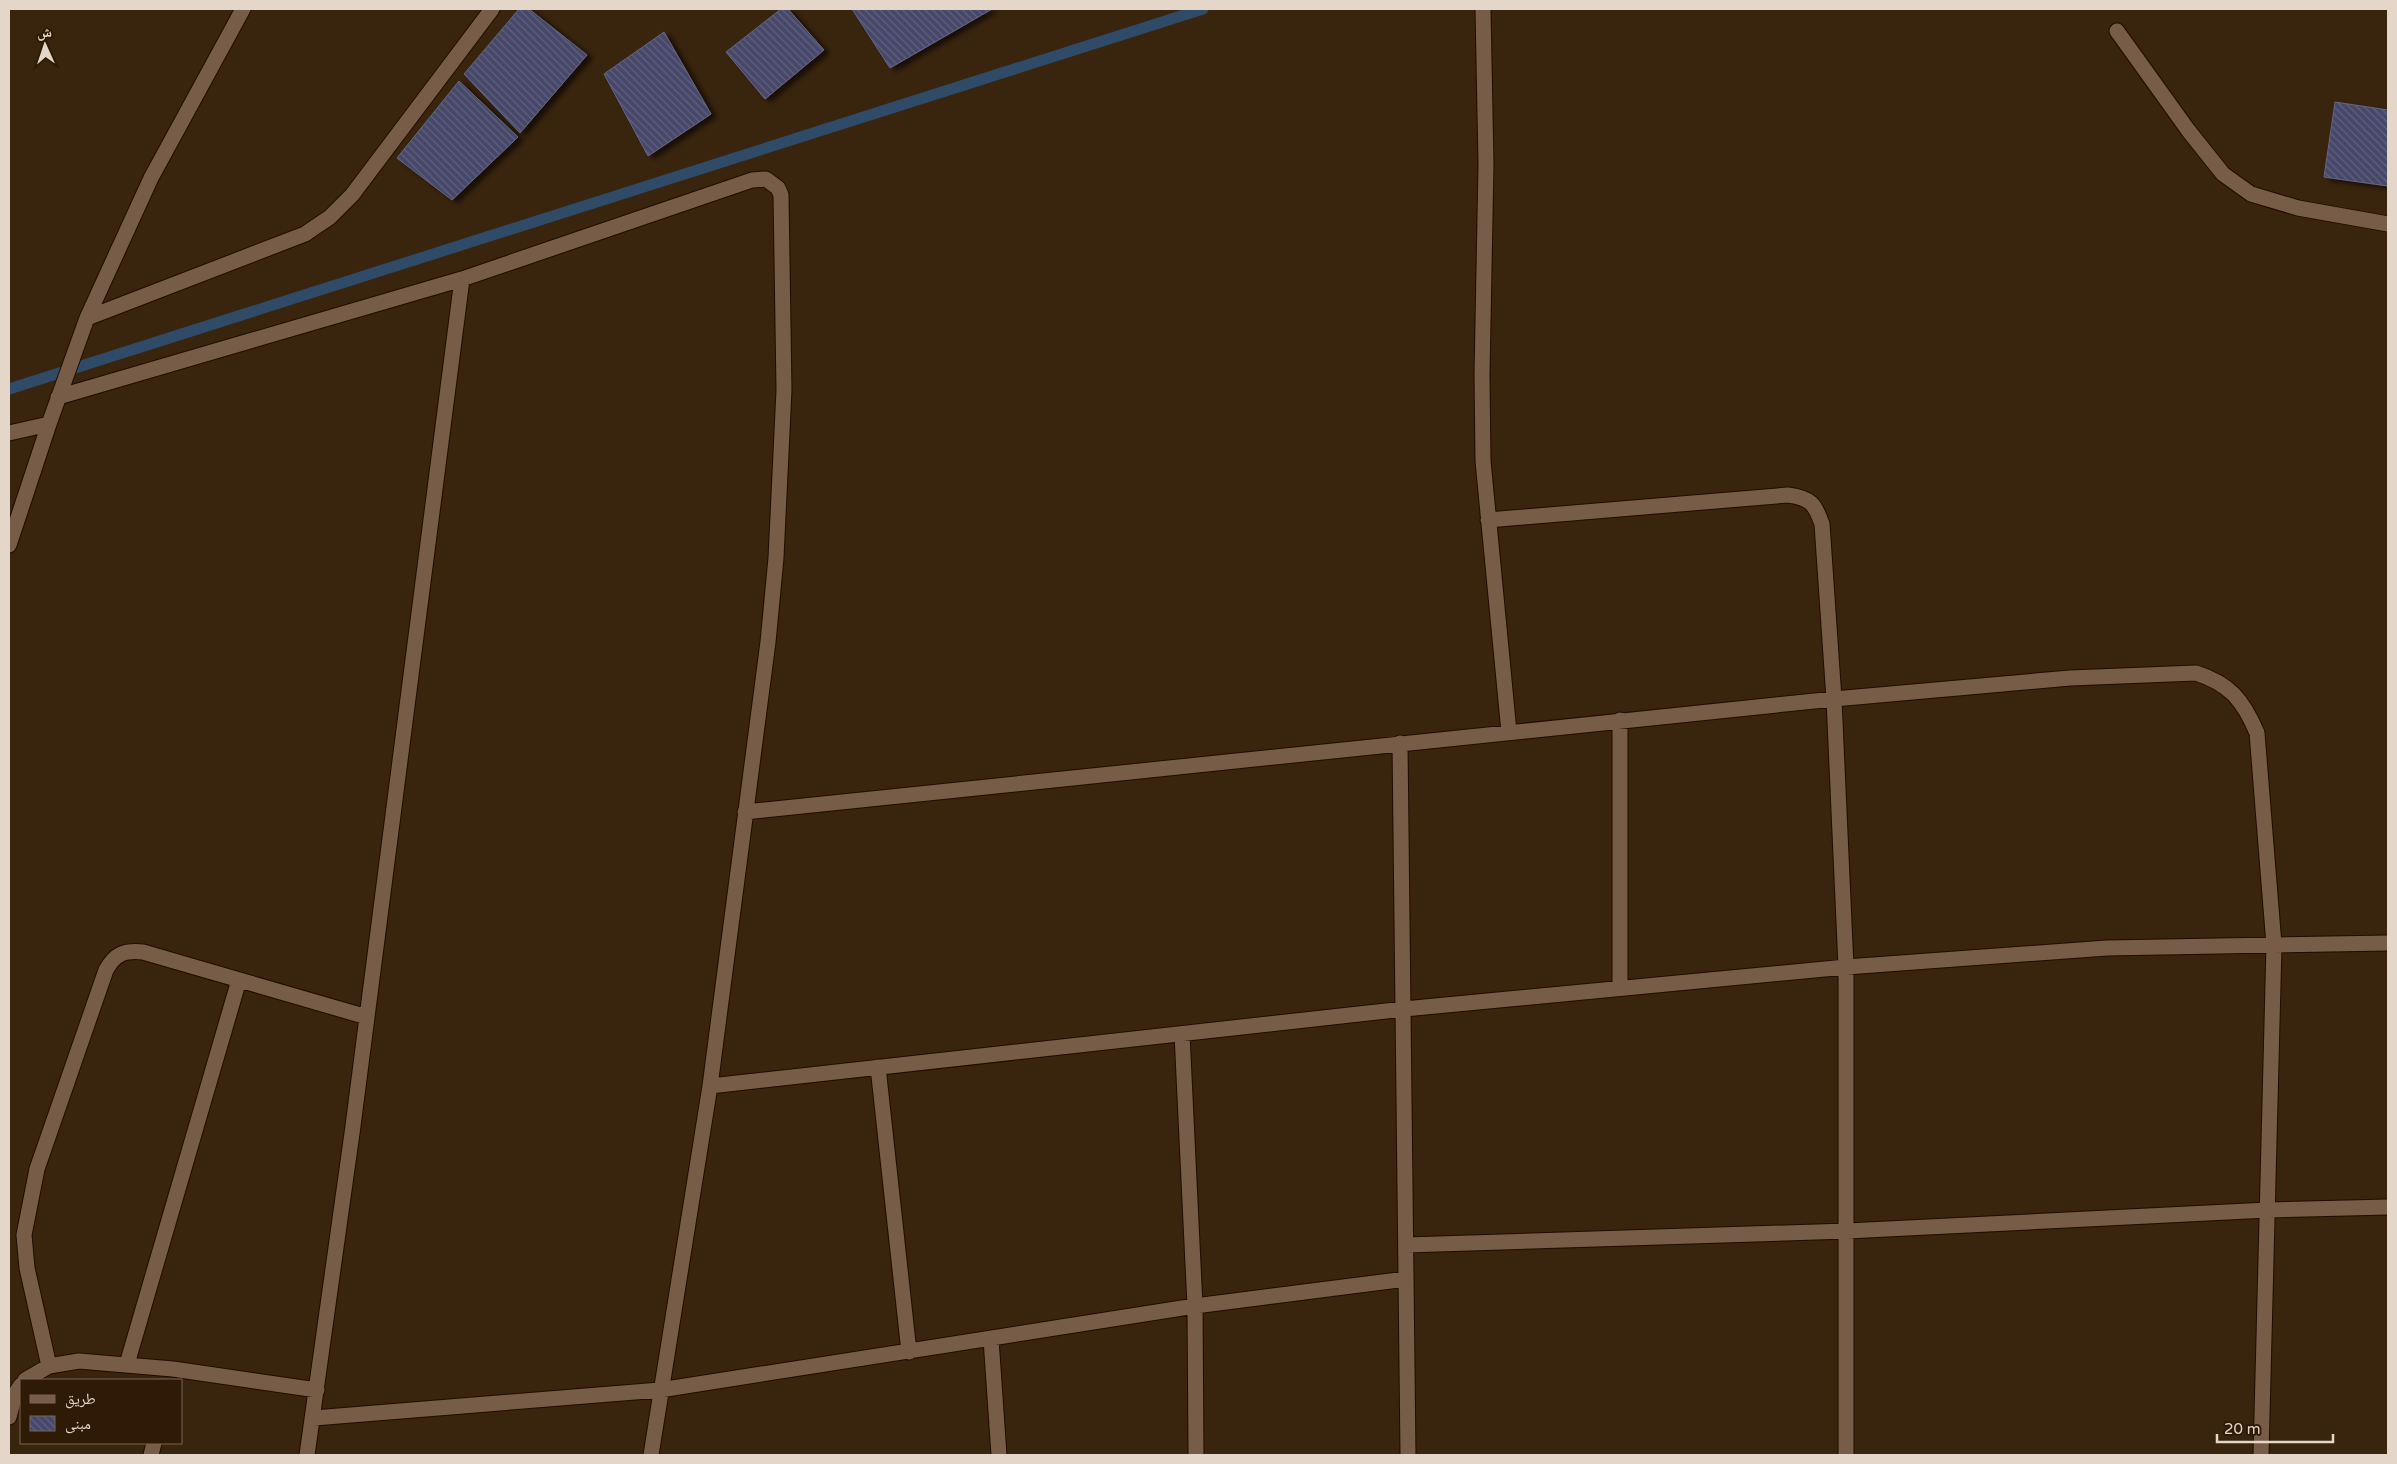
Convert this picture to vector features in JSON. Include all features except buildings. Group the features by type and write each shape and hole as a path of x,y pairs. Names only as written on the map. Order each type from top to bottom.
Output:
{"street":[{"path":"9,545 48,424 87,318 151,178 243,9"},
{"path":"87,318 305,234 330,217 352,195 377,164 492,9"},
{"path":"1483,9 1486,164 1482,374 1483,461 1509,732"},
{"path":"2117,31 2188,130 2223,174 2251,194 2298,208 2388,224"},
{"path":"58,397 462,279 752,180 766,179 778,188 781,195 784,390 776,558 746,812 710,1086 651,1455"},
{"path":"307,1455 314,1418 367,1017 462,279"},
{"path":"9,433 48,424"},
{"path":"1488,520 1788,495 1803,497 1816,507 1822,524 1834,699 1846,966 1846,1455"},
{"path":"746,812 1834,699 2070,678 2196,673 2214,679 2233,691 2248,712 2257,733 2274,945 2261,1455"},
{"path":"1620,720 1620,988"},
{"path":"1400,743 1408,1455"},
{"path":"710,1086 1404,1009 1846,966 2107,948 2388,943"},
{"path":"49,1366 27,1268 24,1235 37,1169 106,970 113,958 122,952 131,950 143,952 367,1017"},
{"path":"127,1364 239,980"},
{"path":"1182,1034 1195,1306 1196,1455"},
{"path":"878,1067 909,1352"},
{"path":"1406,1245 1846,1231 2268,1210 2388,1207"},
{"path":"314,1418 660,1390 1195,1306 1406,1279"},
{"path":"991,1339 999,1455"},
{"path":"27,1379 49,1366 79,1360 127,1364 172,1375 317,1390"},
{"path":"9,1417 15,1394 20,1386"}],"waterway":[{"path":"9,389 1203,9"}]}
